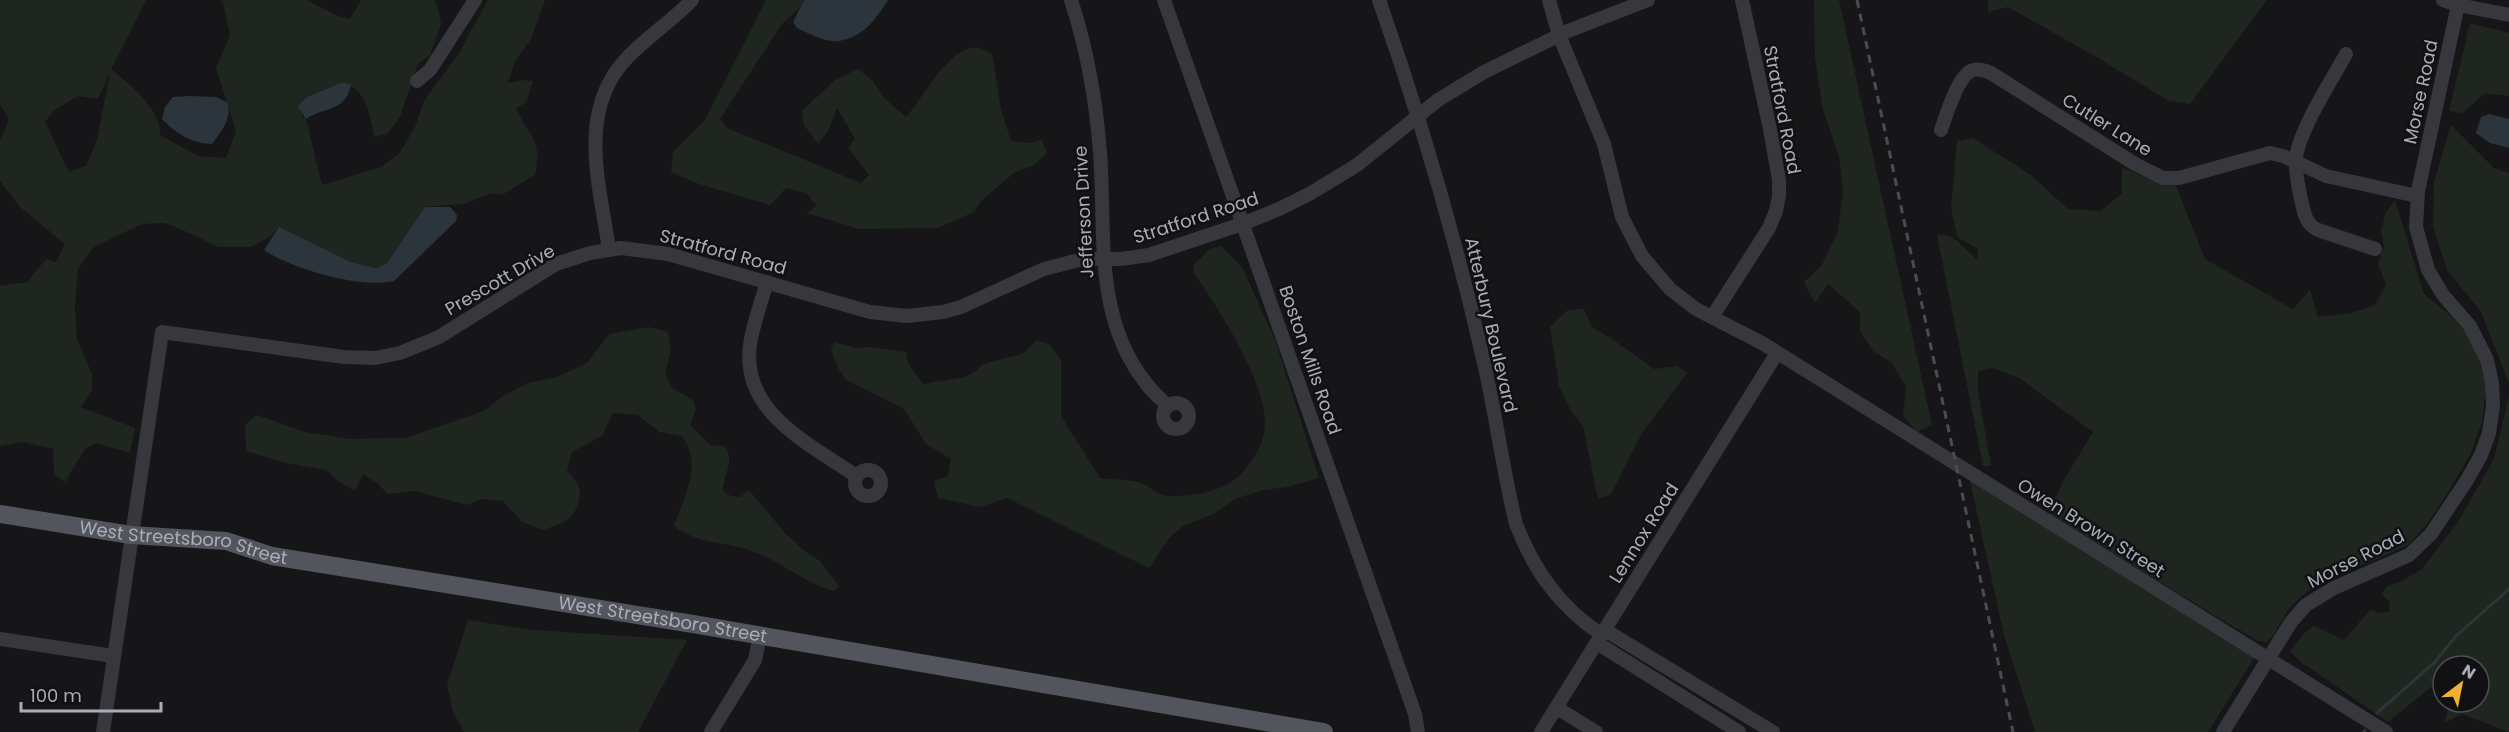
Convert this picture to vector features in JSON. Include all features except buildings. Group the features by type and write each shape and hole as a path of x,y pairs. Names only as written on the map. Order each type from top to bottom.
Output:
{"main road":[{"name":"West Streetsboro Street","path":"0,514 131,535 226,541 272,556 760,635 1324,732"}],"street":[{"path":"417,81 430,70 475,0"},
{"path":"609,250 595,154 598,109 609,82 627,58 692,0"},
{"name":"Jefferson Drive","path":"1071,0 1088,66 1097,123 1104,260 1110,311 1121,341 1145,383 1168,406"},
{"name":"Boston Mills Road","path":"1164,0 1411,704 1418,732"},
{"name":"Atterbury Boulevard","path":"1379,0 1418,116 1450,229 1478,339 1519,532 1533,563 1558,599 1601,636 1739,732"},
{"name":"Owen Brown Street","path":"1549,0 1559,35 1604,144 1617,203 1631,238 1642,256 1670,289 1696,309 1778,353 2386,732"},
{"name":"Stratford Road","path":"609,250 640,249 668,254 891,316 923,315 961,307 1044,269 1083,259 1104,260 1149,255 1242,224 1300,198 1338,177 1357,165 1438,100 1484,72 1559,35 1648,0"},
{"name":"Stratford Road","path":"1712,317 1769,228 1779,196 1779,180 1770,129 1742,0"},
{"path":"2443,0 2509,15"},
{"name":"Morse Road","path":"2223,732 2291,622 2312,600 2334,588 2398,561 2421,545 2438,526 2481,455 2489,433 2493,406 2492,382 2487,360 2470,326 2443,296 2428,270 2416,227 2417,196 2458,5"},
{"path":"2346,54 2305,132 2297,151 2296,163 2304,216 2310,225 2318,230 2375,249"},
{"name":"Cutler Lane","path":"1941,130 1962,80 1968,73 1978,69 1991,73 2135,164 2163,178 2179,178 2263,154 2277,154 2326,176 2417,196"},
{"name":"Prescott Drive","path":"131,535 162,332 344,357 375,358 400,353 439,337 556,264 590,253 609,250"},
{"path":"767,282 750,346 750,375 759,399 774,418 856,476"},
{"name":"Lennox Road","path":"1541,732 1778,353"},
{"path":"103,732 131,535"},
{"path":"711,732 755,660 760,635"},
{"name":"Atterbury Boulevard","path":"1601,636 1773,732"},
{"path":"0,639 113,656"},
{"path":"1557,708 1596,732"}],"shaded area":[{"path":"0,0 146,0 111,69 150,107 156,117 160,135 198,156 226,158 236,131 216,68 230,35 223,3 220,0 307,0 338,16 350,19 361,0 434,0 441,24 430,55 418,64 400,117 387,134 374,137 366,104 357,91 343,82 307,97 302,116 306,119 322,185 381,167 399,154 415,127 424,101 459,53 488,0 545,0 531,39 515,61 508,83 533,81 526,102 516,109 534,139 537,154 535,175 502,195 492,193 463,204 425,207 387,263 376,268 351,262 279,227 271,236 251,247 219,247 164,223 142,224 94,247 78,268 75,307 77,339 92,374 92,391 81,407 135,428 130,453 95,443 85,449 65,482 54,475 53,449 23,442 0,446 0,286 27,282 46,259 56,262 65,244 21,208 0,181 0,141 9,119 0,104","holes":["110,72 97,140 86,166 69,172 45,122 53,111 78,96 98,99"]},
{"path":"766,0 804,0 782,24 720,119 727,128 861,183 869,175 848,148 855,139 837,108 828,131 818,144 804,125 802,111 836,79 858,69 872,80 884,98 906,117 947,63 957,54 968,49 979,48 992,54 1001,109 1011,141 1029,143 1042,140 1047,153 1034,165 1015,172 982,200 974,212 938,228 859,229 807,213 817,206 806,193 786,188 770,205 699,184 671,172 673,152 705,120"},
{"path":"804,0 888,0 862,32 847,39 828,41 797,28 793,22"},
{"path":"1814,0 1839,0 1932,425 1917,432 1903,416 1906,387 1892,363 1873,351 1860,331 1860,312 1828,284 1815,303 1804,282 1822,265 1838,231 1843,189 1839,156 1823,110 1815,58"},
{"path":"1988,0 2267,0 2190,104 2169,101 2008,7 1988,12"},
{"path":"2470,23 2509,33 2509,96 2485,93 2462,113 2449,111"},
{"path":"343,82 351,85 344,100 306,119 298,106 307,97"},
{"path":"173,97 216,97 227,102 227,119 212,144 185,137 162,119 165,107"},
{"path":"2489,114 2509,119 2509,148 2490,143 2476,133 2481,117"},
{"path":"2451,125 2494,168 2509,173 2509,383 2481,312 2447,270 2433,227 2434,182"},
{"path":"1973,138 2031,175 2068,209 2101,211 2122,193 2122,167 2146,178 2176,186 2205,259 2293,309 2310,290 2318,317 2351,313 2375,305 2386,285 2378,264 2384,246 2381,231 2386,212 2395,200 2424,294 2465,331 2478,354 2486,388 2482,422 2470,455 2427,524 2409,544 2380,558 2319,581 2290,607 2272,637 2266,642 2258,641 2050,515 2049,511 2065,478 2093,432 2019,378 1993,368 1978,371 1978,390 1991,466 1983,466 1937,235 1943,234 1954,239 1978,260 1978,249 1957,237 1951,208 1957,141"},
{"path":"425,207 450,207 457,215 456,221 394,281 364,282 327,276 291,264 264,250 279,227 351,262 376,268 387,263"},
{"path":"1221,246 1242,267 1275,340 1319,478 1287,487 1263,490 1235,499 1214,514 1183,526 1169,538 1149,568 1007,498 980,507 938,498 934,481 948,476 951,459 926,444 904,409 846,380 831,350 834,342 856,348 867,347 906,352 908,363 923,384 965,377 983,364 1022,354 1037,340 1050,345 1061,360 1061,416 1100,478 1141,483 1168,496 1205,493 1224,486 1240,475 1257,453 1265,425 1264,408 1250,368 1228,325 1194,273 1194,264 1210,249"},
{"path":"1584,309 1592,327 1654,369 1677,366 1687,373 1642,433 1611,494 1598,499 1583,426 1571,411 1559,386 1550,327 1568,310"},
{"path":"649,327 668,332 671,350 665,373 672,388 693,400 696,409 690,425 710,445 724,446 727,452 729,463 723,491 731,496 740,497 749,490 785,533 803,550 820,561 839,586 834,591 760,554 740,547 700,539 674,526 690,481 691,458 688,447 682,436 659,432 638,415 613,413 602,436 572,452 567,471 579,488 577,508 566,521 543,530 522,522 503,501 481,499 467,505 415,491 388,494 363,474 355,491 339,482 326,470 286,463 246,451 245,425 257,415 305,432 349,439 405,438 484,411 503,396 528,383 557,377 587,363 609,334"},
{"path":"2509,396 2509,732 2462,714 2491,714 2491,654 2431,654 2431,687 2388,722 2301,662 2290,651 2305,632 2314,626 2344,640 2370,610 2381,613 2389,611 2390,602 2382,595 2386,587 2422,569 2458,522 2494,459"},
{"path":"1969,477 2256,655 2208,732 2035,732 2004,635"},
{"path":"468,620 533,630 687,640 638,732 464,732 453,712 447,685"},
{"path":"2447,714 2462,714 2445,723"}],"waterway":[{"path":"2377,713 2435,662 2456,636 2509,589"}],"railway":[{"path":"1857,0 2013,732"}]}
